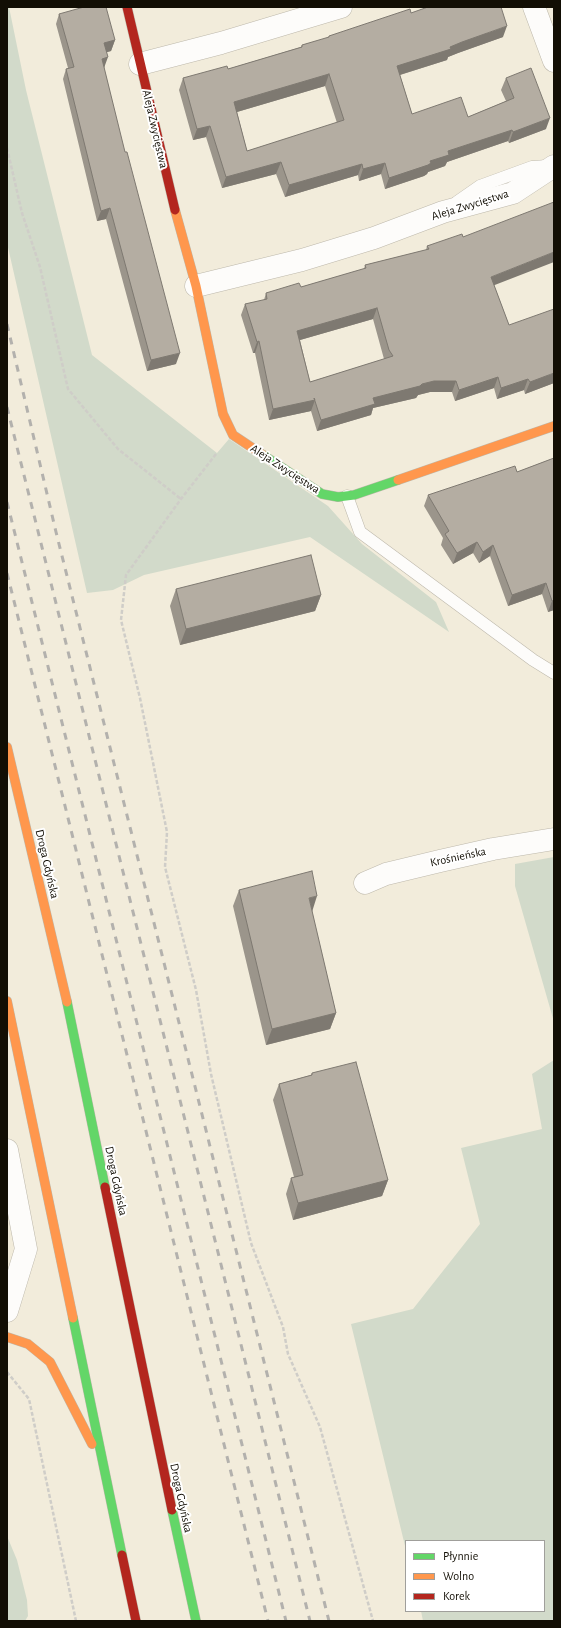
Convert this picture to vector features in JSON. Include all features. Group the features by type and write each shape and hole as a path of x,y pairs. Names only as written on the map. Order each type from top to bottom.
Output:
{"main road":[{"name":"Aleja Zwycięstwa","path":"126,7 181,236 196,286 223,414 233,435 322,494 338,497 354,495 554,426"},
{"name":"Droga Gdyńska","path":"7,747 60,969 158,1451 196,1621"},
{"path":"7,1001 136,1621"},
{"path":"7,1336 28,1344 50,1362 103,1464"}],"street":[{"path":"140,64 221,43 340,7"},
{"path":"534,7 554,61"},
{"name":"Aleja Zwycięstwa","path":"196,286 302,260 374,238 443,212 513,193 554,166"},
{"name":"Krośnieńska","path":"365,883 386,874 440,861 554,839"},
{"path":"7,1150 26,1249 7,1311"}],"lane":[{"path":"347,496 360,532 508,642 554,673"}],"path":[{"path":"7,148 22,213 40,266 68,389 118,449 181,499"},
{"path":"233,435 181,499 126,575 121,620 140,698 167,832 165,867 196,990 211,1074 251,1243 283,1327 288,1354 320,1427 373,1621"},
{"path":"7,1372 29,1399 76,1621"}],"green space":[{"path":"7,7 9,7 26,90 92,355 217,453 229,439 328,506 362,544 436,602 449,632 310,537 144,575 113,590 87,593 7,243"},
{"path":"554,857 554,1022 515,886 515,864"},
{"path":"554,1060 554,1621 423,1621 421,1612 545,1612 545,1540 405,1540 405,1546 351,1324 413,1309 480,1224 461,1148 542,1129 532,1074"},
{"path":"7,1536 17,1560 27,1600 28,1616 25,1621 7,1621"}],"building":[{"path":"84,7 106,7 115,40 104,43 108,57 102,59 125,152 127,152 180,353 151,360 110,208 101,211 66,69 74,67 59,14"},
{"path":"428,7 501,7 507,26 462,42 450,47 451,49 397,66 412,114 461,97 468,117 514,98 506,78 531,68 550,118 513,132 512,130 448,151 449,155 430,161 431,163 428,165 389,178 385,163 363,169 362,164 289,185 281,162 226,177 210,126 197,129 183,78 227,66 228,69 302,47 302,45 410,9 411,13","holes":["329,74 344,120 247,151 234,102"]},
{"path":"554,202 554,252 491,277 509,325 554,309 554,373 530,382 528,379 501,388 498,377 459,390 456,381 434,381 373,398 375,404 321,420 315,400 273,409 259,341 257,342 245,304 267,299 266,293 299,283 301,287 366,268 365,265 429,249 427,246 462,234 463,237","holes":["377,308 389,350 393,356 310,382 297,331"]},
{"path":"554,458 554,600 552,601 546,583 512,595 493,545 483,552 477,542 457,553 445,534 449,531 428,495 515,466 517,472"},
{"path":"311,555 321,595 186,629 176,589"},
{"path":"312,871 317,896 309,898 336,1013 272,1029 239,890"},
{"path":"356,1062 388,1180 298,1203 291,1178 303,1175 279,1084 312,1075 312,1073"}],"railway":[{"path":"7,324 56,532 329,1621"},
{"path":"7,407 310,1621"},
{"path":"7,502 286,1621"},
{"path":"7,573 268,1621"}],"traffic: fast":[{"path":"263,455 322,494 338,497 354,495 398,480"},
{"path":"67,1002 105,1187"},
{"path":"73,1318 122,1555"},
{"path":"172,1510 196,1621"}],"traffic: slow":[{"path":"175,210 196,286 223,414 233,435 263,455"},
{"path":"398,480 554,426"},
{"path":"7,747 67,1002"},
{"path":"7,1001 73,1318"},
{"path":"7,1337 28,1344 50,1362 92,1444"}],"traffic: jam":[{"path":"127,7 175,210"},
{"path":"105,1187 172,1510"},
{"path":"122,1555 136,1621"}]}
